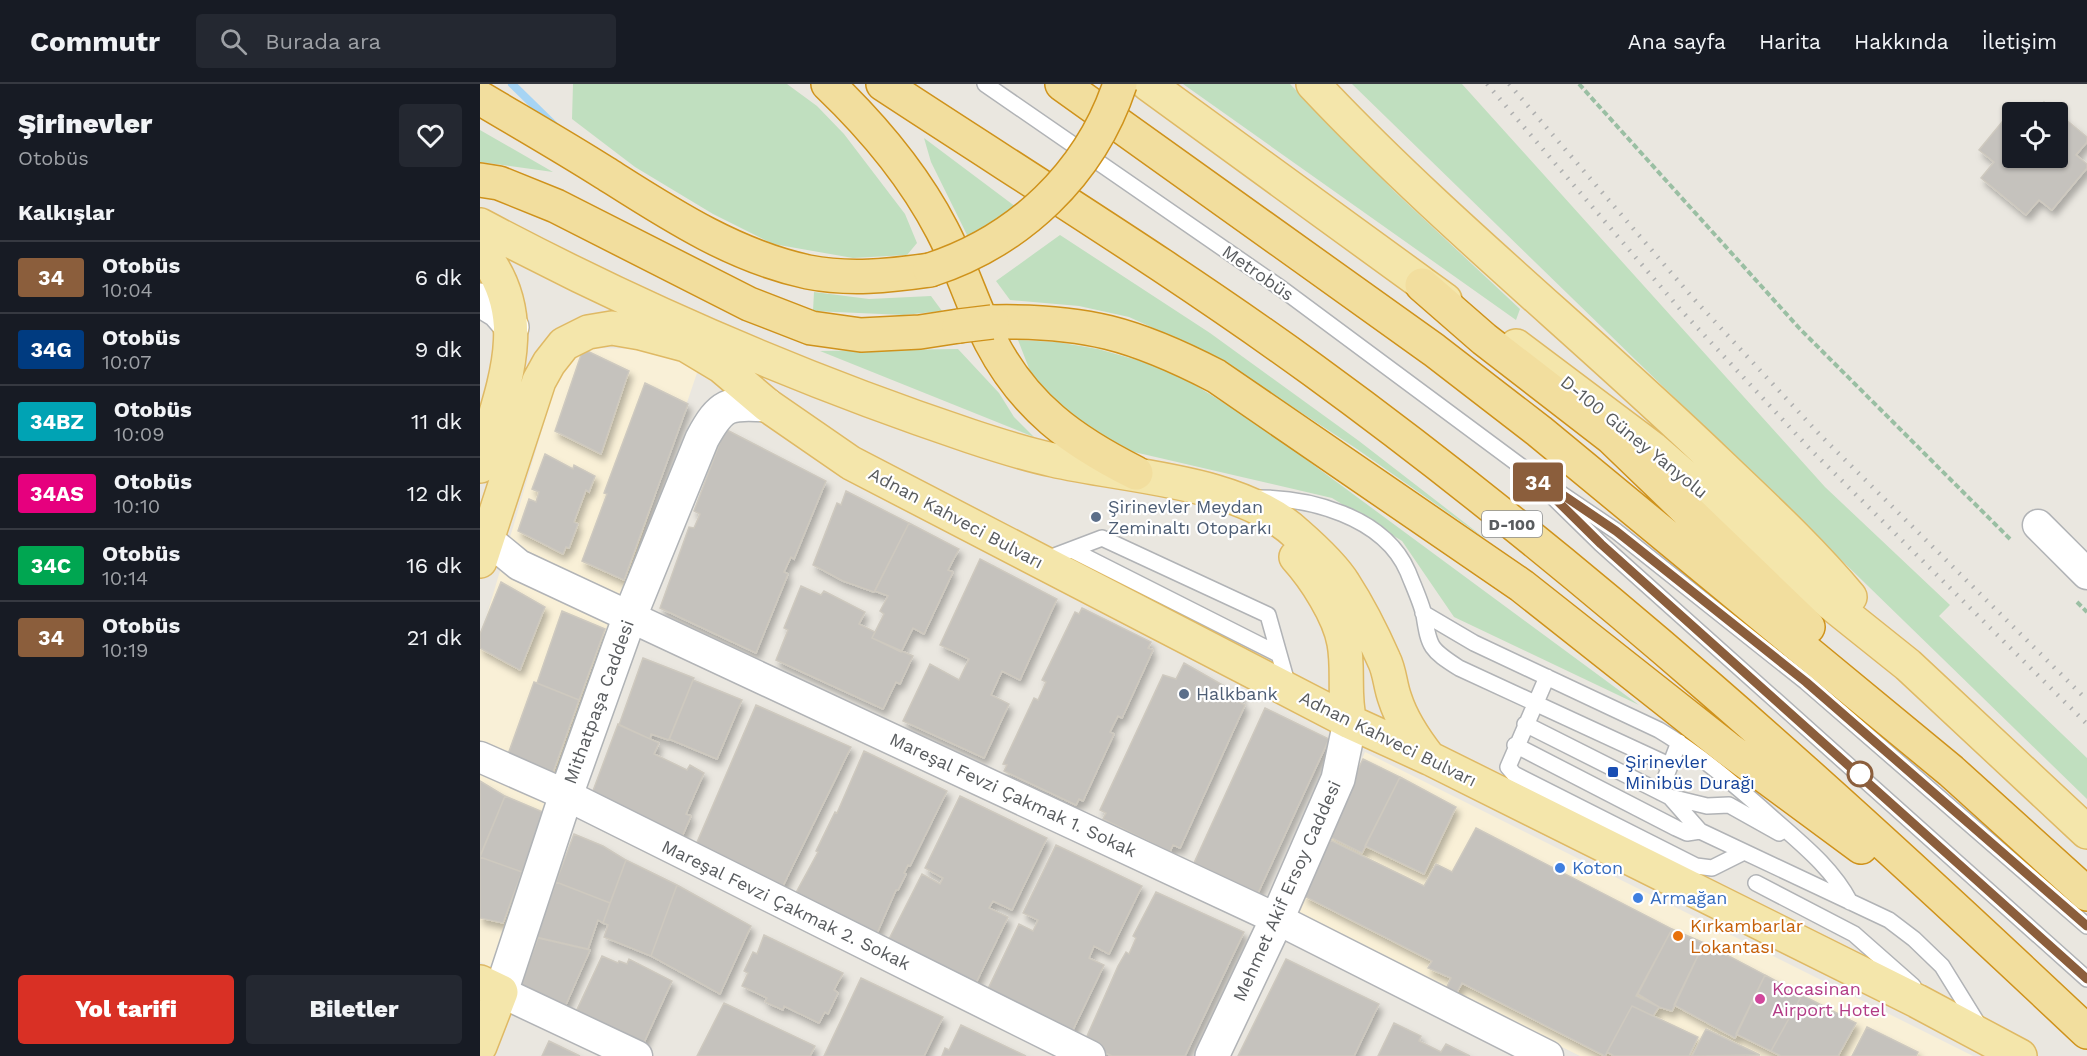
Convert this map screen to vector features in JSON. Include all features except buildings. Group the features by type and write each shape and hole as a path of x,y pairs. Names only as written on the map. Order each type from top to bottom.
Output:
{"highway":[{"path":"828,84 854,109 909,174 942,230 991,341 1009,374 1035,405 1062,429 1092,451 1136,473"},
{"name":"D-100","path":"883,84 1301,362 1410,443 1543,548 1750,723 1972,924 2087,1032"},
{"path":"1062,84 1444,358 1539,431 1951,771 2087,894"},
{"path":"480,98 662,208 735,248 775,263 809,272 847,277 890,276 930,270 972,254 1002,237 1044,204 1080,163 1098,136 1120,84"},
{"path":"480,180 499,183 556,206 749,304 811,328 861,335 920,332 992,322 1056,323 1128,336 1173,354 1216,376 1522,586 1802,805 1972,924"},
{"path":"1422,285 1484,339 1612,438 1819,638 1870,703"}],"main road":[{"name":"D-100 Güney Yanyolu","path":"1148,84 1422,285 1493,330 1653,448 1823,597 1908,665 2087,832"},
{"path":"1313,84 1399,171 1675,422 1759,502 1839,583 1908,665"},
{"path":"480,225 545,260 701,330 830,384 972,437 1054,460 1136,473 1160,481 1208,489 1244,503 1295,531 1344,582 1386,663 1395,699 1409,731 1429,758"},
{"path":"480,250 504,286 512,327 510,360 480,466"},
{"path":"480,300 498,311 512,327"},
{"path":"482,544 539,381 564,344 588,332 612,328 686,345 721,366 767,405"},
{"path":"701,330 767,405"},
{"name":"Mithatpaşa Caddesi","path":"480,1046 490,987 566,795 630,615 702,439 715,416 737,403 767,405"},
{"name":"Adnan Kahveci Bulvarı","path":"767,405 851,463 1039,562 1350,722 1429,758 1941,1013 2020,1056"},
{"path":"1244,503 1303,565 1327,600 1344,642 1345,703 1350,722"},
{"name":"Mehmet Akif Ersoy Caddesi","path":"1212,1056 1277,919 1338,779 1350,722"}],"street":[{"path":"2028,536 2078,585"},
{"name":"Mareşal Fevzi Çakmak 1. Sokak","path":"482,544 519,565 1277,919 1548,1056"},
{"name":"Mareşal Fevzi Çakmak 2. Sokak","path":"480,757 566,795 1090,1056"},
{"path":"490,987 637,1056"}],"lane":[{"name":"Metrobüs","path":"985,84 1282,289 1526,470 1616,531 1806,682 2087,926"},
{"name":"Metrobüs","path":"1526,470 1601,544 2087,979"},
{"path":"1244,503 1279,498 1330,509 1366,526 1388,544 1407,569 1424,613 1428,644 1436,654 1459,668 1534,704 1669,765"},
{"path":"1039,562 1074,551 1102,538 1268,615 1286,683 1293,693"},
{"path":"1074,551 1278,654"},
{"path":"1424,613 1474,643 1679,742 1723,775 1805,847 1838,879 1850,902"},
{"path":"1547,677 1515,745 1508,767 1514,774 1696,866 1712,868 1742,853"},
{"path":"1525,724 1665,794 1707,806 1729,806 1805,847"},
{"path":"1665,794 1669,765 1679,742"},
{"path":"1515,745 1686,833 1700,831"},
{"path":"1665,794 1700,831 1742,853 1889,920 1914,939 1942,966 1986,1037"},
{"path":"1756,883 1854,934 1941,1013"}],"path":[{"path":"1579,84 1800,329 2028,536"},
{"path":"2078,585 2087,612"}],"shaded area":[{"path":"586,348 653,349 698,370 495,970 480,962 480,638 562,363"},
{"path":"1365,752 1973,1056 1580,1056 1297,914"}],"green space":[{"path":"573,84 787,84 817,106 844,134 905,214 917,243 907,255 853,258 773,244 713,214 635,167 572,119"},
{"path":"1183,84 1290,84 1395,192 1520,309 1516,320"},
{"path":"1352,84 1462,84 1825,487 1950,605 1939,616 2087,758 2087,799"},
{"path":"480,130 553,172 480,162"},
{"path":"924,138 1016,207 969,239 931,162"},
{"path":"1060,235 1210,333 1359,441 1487,540 1354,447 1213,355 1129,317 1079,306 1010,300 996,281"},
{"path":"814,292 869,299 931,296 942,311 904,315 813,311"},
{"path":"1018,340 1057,342 1098,349 1169,369 1258,424 1639,705 1454,617 1402,541 1332,498 1134,452 1073,423 1037,389"},
{"path":"958,349 999,393 1014,417 1034,437 820,351"}],"waterway":[{"path":"512,84 555,126"}],"railway":[{"path":"1487,84 1679,308 1809,448 2087,724"},
{"path":"1509,84 1692,297 1821,436 2087,700"}],"bus line":[{"name":"34","path":"2087,926 1806,682 1616,531 1526,470 1601,544 2087,979"}],"place":[{"name":"Şirinevler Meydan Zeminaltı Otoparkı","path":"1096,517"},
{"name":"Halkbank","path":"1184,694"},
{"name":"Şirinevler Minibüs Durağı","path":"1613,772"},
{"name":"Koton","path":"1560,868"},
{"name":"Armağan","path":"1638,898"},
{"name":"Kırkambarlar Lokantası","path":"1678,936"},
{"name":"Kocasinan Airport Hotel","path":"1760,999"}]}
